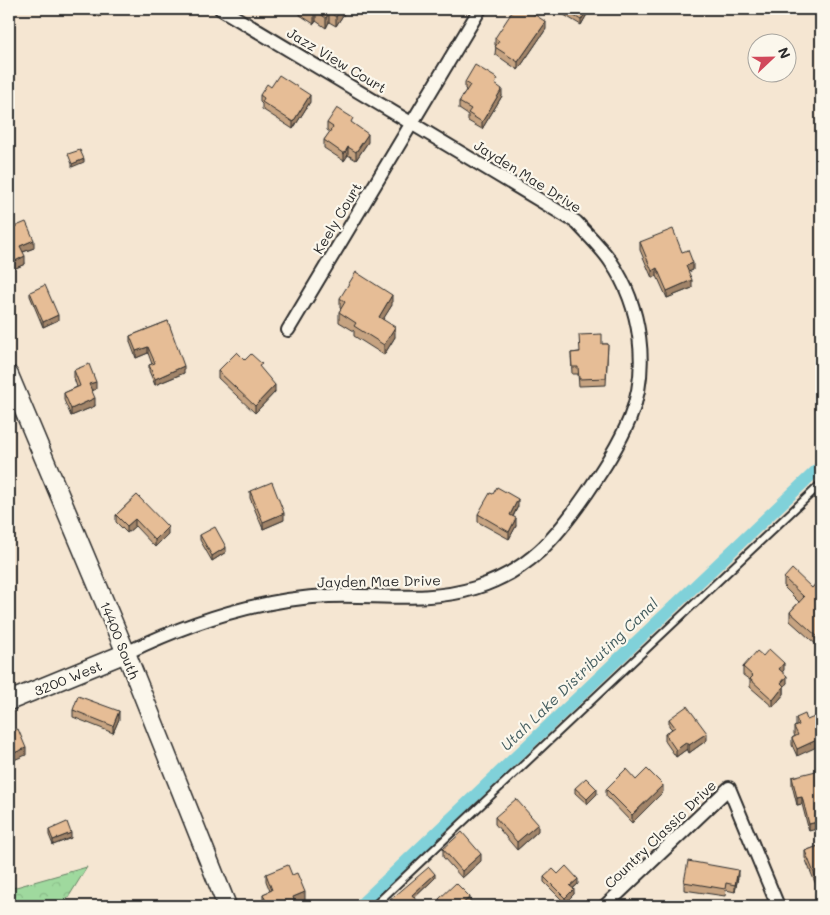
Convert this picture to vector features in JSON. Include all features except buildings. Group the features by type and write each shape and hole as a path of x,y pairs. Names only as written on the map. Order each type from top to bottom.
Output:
{"street":[{"name":"Jazz View Court","path":"221,9 412,122"},
{"name":"Keely Court","path":"288,330 480,9"},
{"name":"Jayden Mae Drive","path":"126,653 152,640 219,614 280,600 331,596 421,597 453,594 499,579 538,555 555,538 607,463 621,438 630,417 636,395 640,371 640,341 634,314 611,262 576,222 412,122"},
{"name":"14400 South","path":"9,375 126,653 226,906"},
{"name":"3200 West","path":"9,701 126,653"},
{"name":"Country Classic Drive","path":"605,906 729,788 778,906"}],"lane":[{"path":"374,906 821,484"}],"green space":[{"path":"87,867 63,906 9,906 9,889"}],"waterway":[{"name":"Utah Lake Distributing Canal","path":"359,906 821,466"}]}
